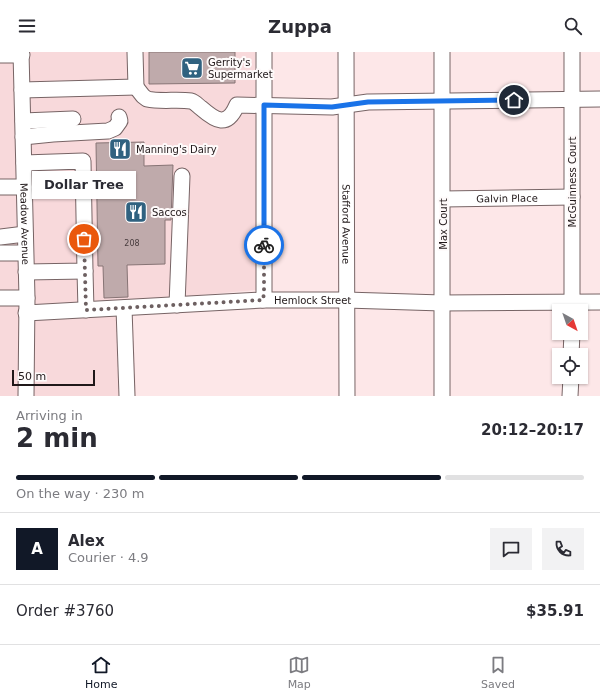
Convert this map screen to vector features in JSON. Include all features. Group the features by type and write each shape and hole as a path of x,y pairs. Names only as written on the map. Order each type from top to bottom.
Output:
{"street":[{"path":"136,52 136,87 143,96 147,99 192,101 216,120 224,120 230,117 237,105 332,107 368,102 600,99"},
{"path":"263,300 264,52"},
{"name":"Stafford Avenue","path":"346,52 347,396"},
{"name":"Max Court","path":"442,52 442,396"},
{"name":"McGuinness Court","path":"572,52 573,304"},
{"path":"0,55 21,53"},
{"name":"Meadow Avenue","path":"21,53 27,298 26,396"},
{"path":"22,90 136,87"},
{"path":"23,137 108,131 115,128 120,121 119,117"},
{"path":"23,121 73,119"},
{"path":"24,162 83,161 86,310"},
{"path":"177,305 182,176"},
{"path":"0,187 24,187"},
{"name":"Galvin Place","path":"443,199 572,197"},
{"path":"0,237 25,234"},
{"path":"0,253 25,253"},
{"path":"26,272 85,271"},
{"path":"0,298 27,298"},
{"name":"Hemlock Street","path":"26,313 263,300 442,302 552,306"},
{"name":"Hemlock Street","path":"588,304 600,302"},
{"path":"124,308 127,396"},
{"path":"570,396 571,384"}],"shaded area":[{"path":"0,52 255,52 257,290 132,301 136,396 0,396"}],"building":[{"name":"Gerrity's Supermarket","path":"149,52 235,52 235,83 149,84"},
{"path":"144,142 144,166 173,165 171,220 165,220 165,264 127,265 128,297 104,298 103,266 98,266 96,143"}],"way so far":[{"path":"84,239 86,310 263,300 264,245"}],"place":[{"name":"Gerrity's Supermarket","path":"192,68"},
{"name":"Manning's Dairy","path":"120,149"},
{"name":"Saccos","path":"136,212"},
{"name":"Dollar Tree","path":"84,239"}],"route":[{"path":"264,245 264,105 332,107 368,102 514,100"}]}
